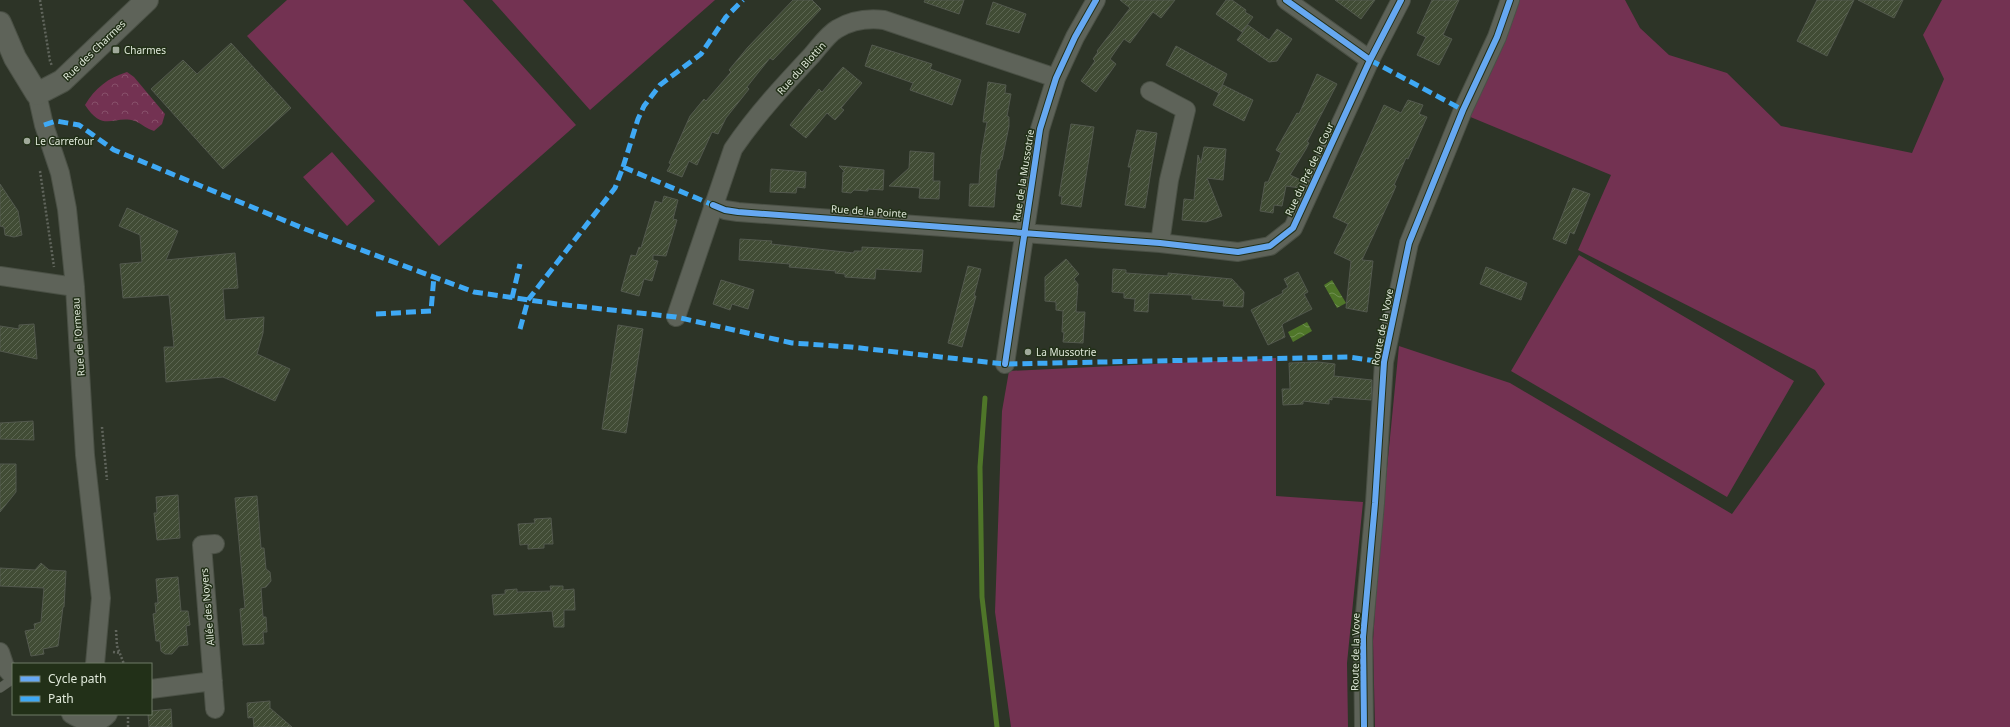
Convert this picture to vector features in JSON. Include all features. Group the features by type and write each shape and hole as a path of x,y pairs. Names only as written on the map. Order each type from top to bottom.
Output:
{"street":[{"name":"Rue des Charmes","path":"37,94 62,81 147,0"},
{"name":"Rue de la Mussotrie","path":"1005,364 1040,129 1056,78 1075,37 1096,0"},
{"path":"1286,0 1370,60"},
{"name":"Rue du Pré de la Cour","path":"1024,233 1160,243 1238,252 1270,246 1293,228 1370,60 1401,0"},
{"name":"Route de la Vove","path":"1364,727 1363,637 1375,503 1384,362 1410,243 1463,110 1498,37 1510,0"},
{"name":"Rue du Blottin","path":"676,317 732,149 745,131 836,30 852,21 872,18 884,20 1056,78"},
{"name":"Rue de l'Ormeau","path":"0,23 15,58 37,94 44,124 64,190 74,287 85,455 101,598 95,663"},
{"path":"1150,91 1186,110 1169,180 1160,243"},
{"name":"Rue de la Pointe","path":"713,205 725,210 738,212 1024,233"},
{"path":"0,276 74,287"},
{"name":"Allée des Noyers","path":"215,544 202,545 215,709"},
{"path":"0,652 5,667 12,675"},
{"path":"152,689 213,681"},
{"path":"73,715 81,720 102,720"}],"lane":[{"path":"0,688 12,681"}],"path":[{"path":"40,0 50,61 62,81"},
{"path":"120,653 124,663"},
{"path":"128,715 128,727"}],"green space":[{"path":"287,0 463,0 576,125 439,246 247,36"},
{"path":"492,0 715,0 590,110"},
{"path":"1518,0 1625,0 1640,28 1669,55 1727,73 1781,126 1912,153 1944,79 1923,35 1942,0 2010,0 2010,727 1375,727 1373,641 1379,550 1399,346 1510,383 1732,514 1825,384 1815,370 1578,250 1611,175 1468,116"},
{"path":"127,72 134,77 165,114 162,124 154,131 128,119 104,121 98,119 85,105 103,84 114,77"},
{"path":"332,152 375,201 347,226 303,177"},
{"path":"1579,255 1794,381 1727,497 1511,371"},
{"path":"1276,358 1276,496 1363,502 1347,663 1348,727 1011,727 995,612 1002,411 1009,371"}],"water":[{"path":"1332,280 1346,303 1337,308 1324,285"},
{"path":"1307,322 1312,331 1293,342 1288,332"}],"building":[{"path":"793,0 812,0 821,9 773,60 770,58 754,78 747,87 749,89 726,118 718,134 712,132 697,165 689,161 682,177 667,171 671,164 669,163 690,116 704,99 706,101 731,72 729,70 748,47"},
{"path":"925,0 964,0 959,14 924,2"},
{"path":"1120,0 1175,0 1161,18 1153,12 1130,43 1124,39 1110,59 1116,64 1096,92 1081,81 1095,61 1093,59 1098,52 1097,51 1130,8"},
{"path":"1226,0 1232,0 1253,17 1242,32 1216,14"},
{"path":"1335,0 1375,0 1361,19"},
{"path":"1432,0 1459,0 1443,35 1452,39 1439,65 1417,55 1426,37 1417,33"},
{"path":"1817,0 1854,0 1827,56 1797,41"},
{"path":"1858,0 1903,0 1894,18"},
{"path":"993,2 1026,14 1019,33 986,24"},
{"path":"1248,25 1269,40 1277,29 1292,39 1277,61 1269,62 1237,40"},
{"path":"231,43 291,108 223,169 151,89 183,60 197,74"},
{"path":"872,45 932,64 930,69 961,80 952,105 910,90 913,83 865,66"},
{"path":"1176,46 1227,74 1219,93 1166,65"},
{"path":"843,67 862,83 841,108 844,110 835,120 827,113 806,138 790,125 819,89 822,92"},
{"path":"1317,74 1337,84 1307,142 1309,143 1306,149 1290,175 1303,181 1300,188 1286,186 1282,206 1274,205 1273,213 1260,211 1265,182 1268,182 1281,153 1276,150 1297,113 1299,114"},
{"path":"988,82 1006,85 1005,93 1011,94 1007,116 1009,117 1009,126 1002,160 999,169 997,169 994,207 969,206 970,184 979,184 981,155 987,122 983,122"},
{"path":"1223,85 1253,100 1244,121 1213,105"},
{"path":"1408,100 1423,105 1419,114 1427,117 1408,159 1406,158 1394,185 1396,186 1393,193 1362,260 1373,261 1367,312 1346,308 1351,261 1334,253 1348,224 1333,217 1384,105 1401,113"},
{"path":"1071,124 1094,127 1081,207 1061,204 1062,196 1059,196"},
{"path":"1137,130 1157,133 1145,208 1125,205 1131,167 1128,167"},
{"path":"1204,147 1226,149 1223,180 1207,178 1222,216 1206,222 1182,220 1184,199 1194,200 1198,155 1201,163"},
{"path":"910,151 934,153 933,181 940,181 939,199 919,198 920,188 889,186 909,168"},
{"path":"839,166 884,170 883,190 868,189 868,191 854,190 851,193 842,192 843,172 845,172"},
{"path":"771,169 806,172 805,188 797,187 796,193 770,192"},
{"path":"0,184 18,211 22,235 14,237 5,235 4,227 0,226"},
{"path":"1573,188 1590,194 1574,234 1570,232 1566,244 1553,239"},
{"path":"664,196 678,200 673,219 677,220 666,256 653,255 653,260 658,261 652,281 644,279 639,296 621,291 631,255 636,256 639,247 641,248 655,201 662,203"},
{"path":"127,208 178,231 166,260 235,253 238,288 223,289 225,320 264,317 263,333 257,354 290,369 275,401 223,377 166,382 164,347 174,347 169,295 123,298 120,264 142,262 140,235 119,226"},
{"path":"740,239 772,241 771,244 854,253 854,251 862,251 862,247 923,250 921,272 876,269 875,279 845,277 845,274 835,273 836,271 789,267 790,264 739,260"},
{"path":"1066,259 1079,274 1074,279 1078,284 1076,312 1085,312 1083,343 1063,342 1063,311 1056,310 1056,302 1045,301 1045,277"},
{"path":"968,266 981,269 974,296 976,296 962,347 948,343"},
{"path":"1486,267 1527,283 1521,300 1480,284"},
{"path":"1113,269 1126,270 1126,273 1168,276 1168,273 1232,279 1244,292 1243,307 1223,306 1224,301 1192,299 1192,295 1149,293 1148,312 1134,311 1135,299 1124,298 1124,293 1112,292"},
{"path":"1298,272 1308,292 1304,294 1312,309 1284,323 1282,325 1285,337 1268,345 1251,310 1283,293 1282,291 1288,287 1284,279"},
{"path":"721,280 754,290 748,309 732,304 730,310 713,304"},
{"path":"34,324 37,359 0,351 0,326 19,329 19,325"},
{"path":"618,325 643,329 626,433 602,429"},
{"path":"1318,362 1335,364 1334,376 1372,380 1371,400 1332,397 1332,400 1329,399 1329,404 1303,401 1303,404 1283,405 1282,389 1290,389 1289,363"},
{"path":"33,421 34,440 0,439 0,423"},
{"path":"0,464 16,464 16,492 0,512"},
{"path":"178,495 180,538 157,540 154,513 157,513 156,497"},
{"path":"257,496 261,548 264,548 266,569 270,572 271,581 266,587 261,588 263,617 266,617 267,632 263,632 264,644 243,645 240,609 245,608 235,498"},
{"path":"551,518 553,544 544,544 544,548 528,549 528,544 520,545 518,524 535,523 534,519"},
{"path":"41,563 49,570 66,571 64,607 58,646 43,649 44,654 31,656 25,631 35,629 34,624 41,622 44,588 0,586 0,568 35,570"},
{"path":"178,577 181,611 188,611 190,625 186,626 188,645 179,646 172,654 165,654 161,651 160,641 156,641 153,614 156,613 155,603 158,603 156,579"},
{"path":"550,586 563,586 563,590 574,589 575,610 564,610 564,627 554,627 552,611 494,615 492,595 505,594 505,590 517,589 517,592 551,591"},
{"path":"270,701 270,708 292,727 254,727 253,717 248,718 247,703"},
{"path":"171,709 172,727 149,727 148,715 152,715 152,711"}],"waterway":[{"path":"985,398 980,467 982,597 997,727"}],"marked path":[{"path":"623,167 638,119 644,106 660,85 701,54 726,17 743,0"},
{"path":"1370,60 1463,110"},
{"path":"44,125 56,121 79,125 114,150 305,229 474,292 557,304 676,317 792,343 851,347 1005,364 1348,357 1384,362"},
{"path":"520,329 528,300 615,188 623,167 713,205"},
{"path":"512,298 520,264"},
{"path":"376,314 431,311 434,276"}],"cycle path":[{"path":"1005,364 1040,129 1056,78 1075,37 1096,0"},
{"path":"1286,0 1370,60"},
{"path":"713,205 725,210 738,212 1160,243 1238,252 1270,246 1293,228 1370,60 1401,0"},
{"path":"1364,727 1363,637 1375,503 1384,362 1409,243 1463,110 1497,37 1510,0"}],"place":[{"name":"Charmes","path":"116,50"},
{"name":"Le Carrefour","path":"27,141"},
{"name":"La Mussotrie","path":"1028,352"}]}
